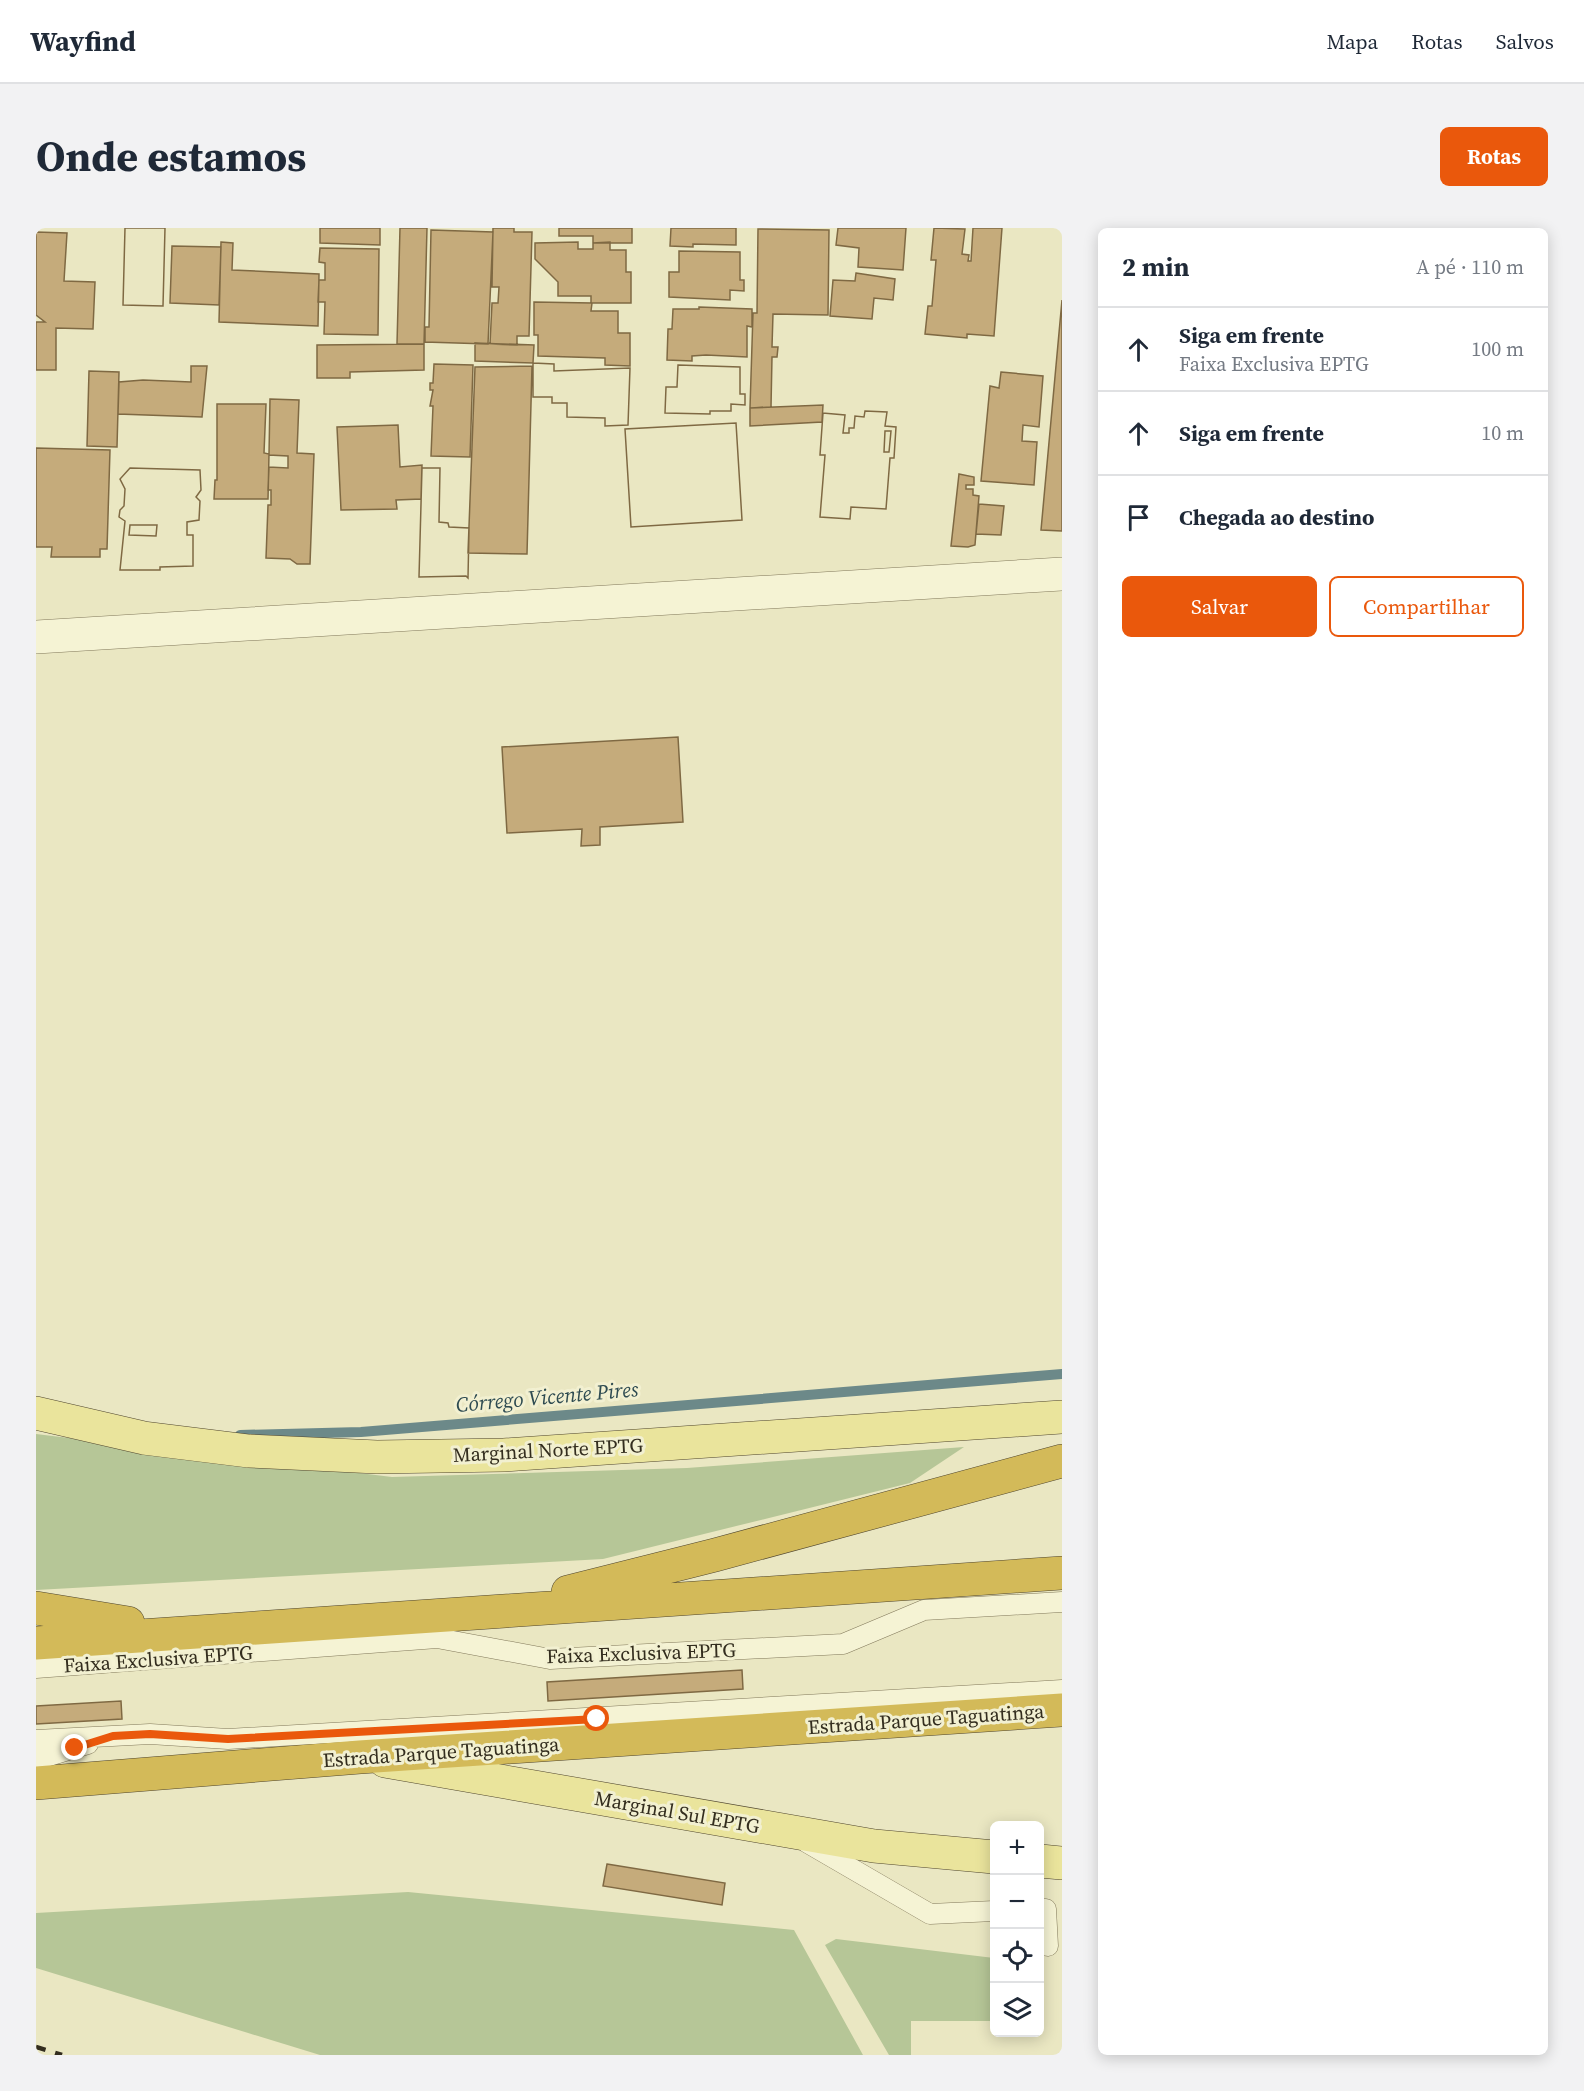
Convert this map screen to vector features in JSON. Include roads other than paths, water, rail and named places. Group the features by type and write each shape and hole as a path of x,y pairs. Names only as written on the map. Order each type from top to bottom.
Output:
{"highway":[{"path":"482,1613 715,1555 1062,1461"},
{"path":"36,1643 1062,1573"},
{"path":"36,1608 189,1632"},
{"name":"Estrada Parque Taguatinga","path":"36,1783 360,1757 1062,1710"}],"main road":[{"name":"Marginal Norte EPTG","path":"36,1413 144,1438 249,1451 377,1456 504,1455 1062,1417"},
{"name":"Marginal Sul EPTG","path":"360,1757 874,1846 990,1857"},
{"path":"1044,1862 1062,1863"}],"street":[{"path":"36,637 1062,574"}],"lane":[{"name":"Faixa Exclusiva EPTG","path":"36,1668 437,1638 550,1659 843,1644 924,1610 1062,1602"},
{"path":"36,1663 72,1666"},
{"path":"36,1740 150,1734 228,1739 1062,1690"},
{"path":"36,1760 113,1736"},
{"path":"786,1830 930,1914 990,1911"},
{"path":"1044,1909 1046,1909 1048,1946"}],"waterway":[{"name":"Córrego Vicente Pires","path":"240,1435 361,1432 1062,1374"}],"railway":[{"path":"36,2047 62,2055"}]}
